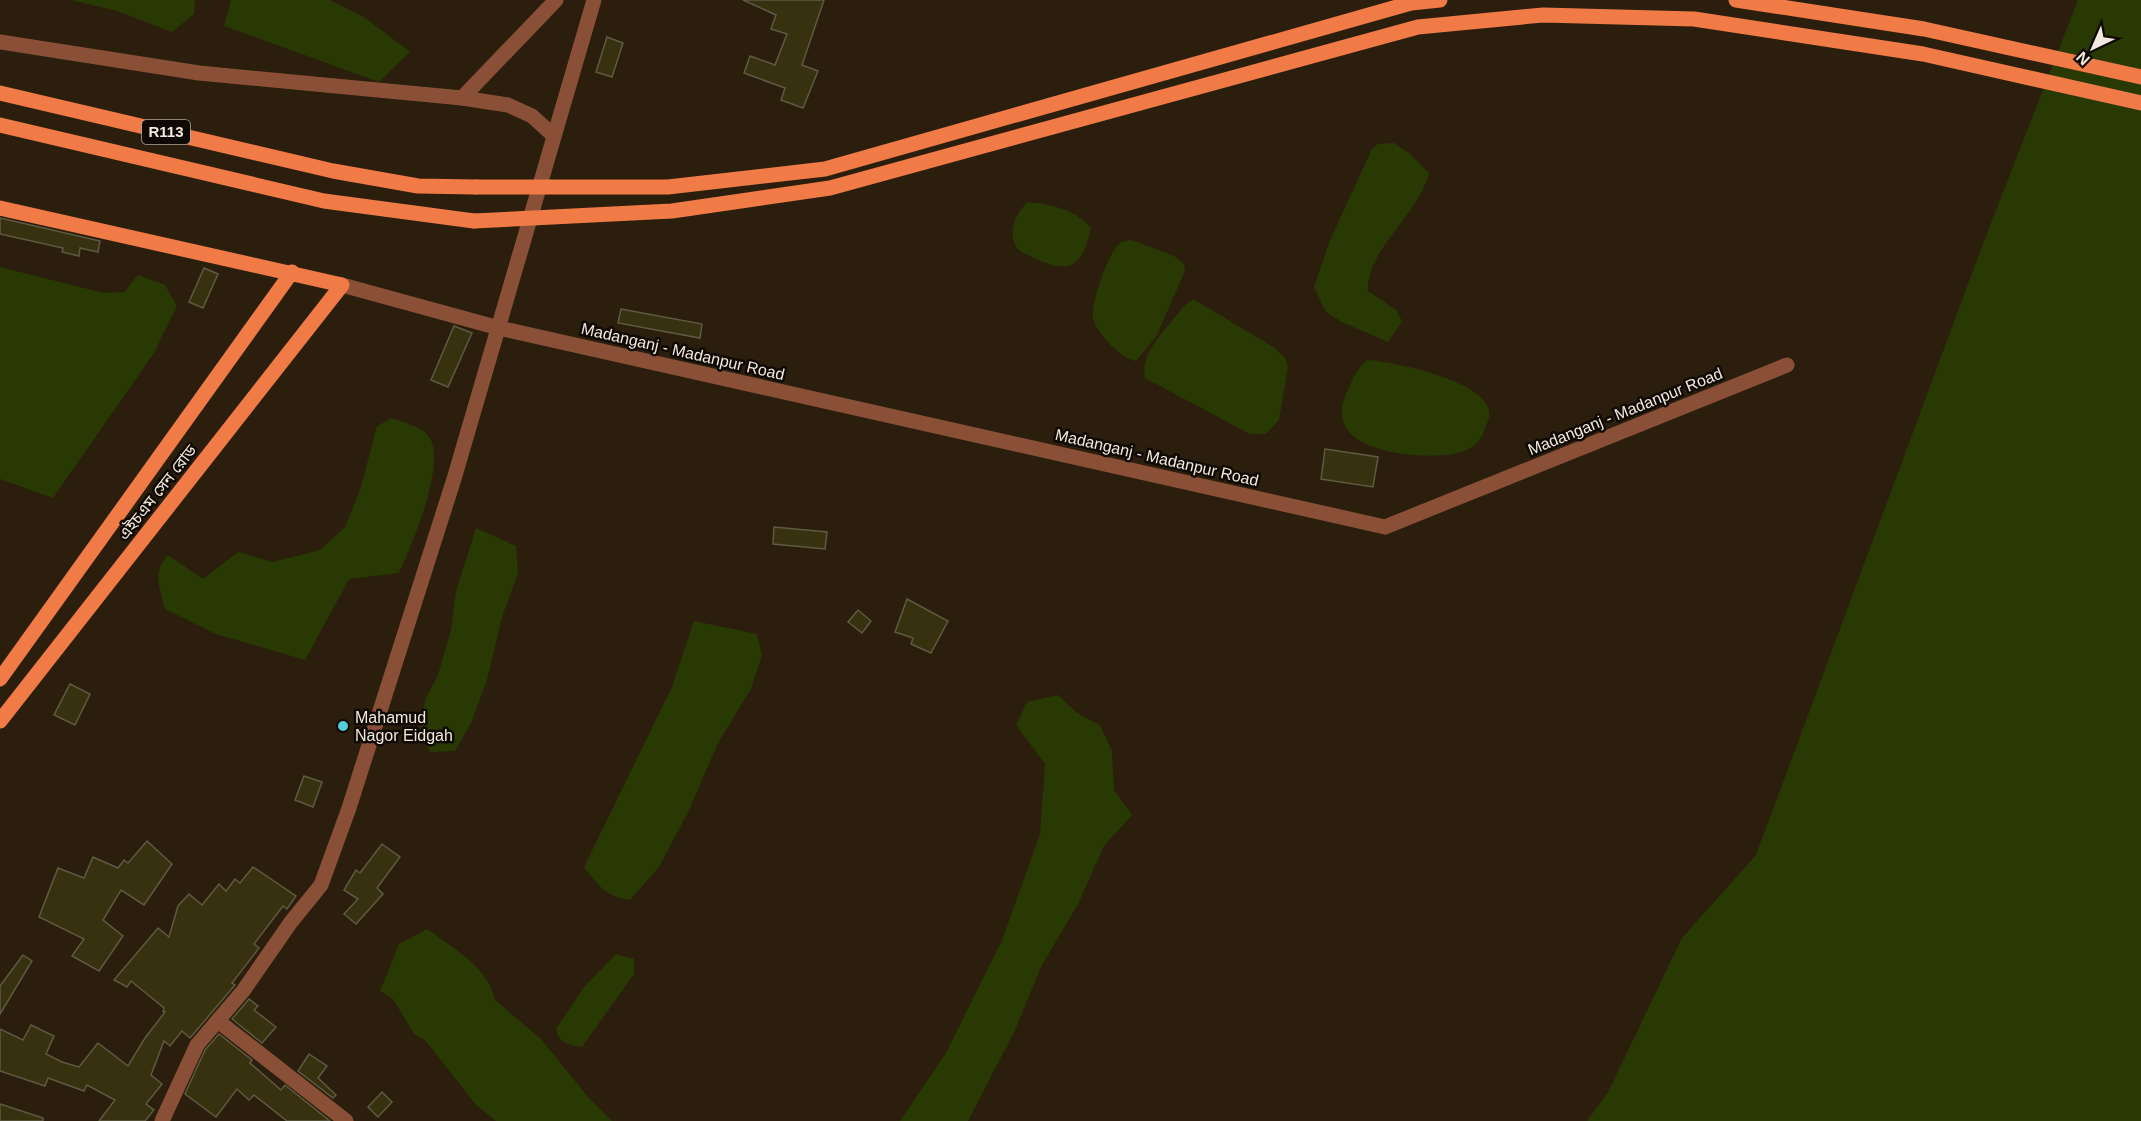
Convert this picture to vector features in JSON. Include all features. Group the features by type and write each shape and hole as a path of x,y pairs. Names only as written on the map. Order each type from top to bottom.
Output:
{"main road":[{"name":"R113","path":"0,93 333,171 418,186 668,187 825,169 1399,6 1440,0"},
{"path":"1736,0 1924,29 2141,77"},
{"name":"R113","path":"0,125 324,201 474,221 672,211 830,188 1418,27 1543,15 1706,21 1923,54 2141,103"},
{"path":"0,208 342,285"},
{"name":"এইচএম সেন রোড","path":"0,679 292,272"},
{"name":"এইচএম সেন রোড","path":"0,721 342,285"}],"street":[{"path":"462,98 556,0"},
{"path":"162,1121 197,1046 243,991 291,922 321,885 349,808 429,559 594,0"},
{"path":"0,42 199,73 462,98 508,105 532,116 554,136"},
{"name":"Madanganj - Madanpur Road","path":"342,285 499,328 1385,527 1787,365"},
{"path":"218,1021 346,1121"}],"shaded area":[{"path":"71,0 195,0 194,14 172,32 117,11"},
{"path":"231,0 330,0 364,17 410,52 379,82 224,26"},
{"path":"2078,0 2141,0 2141,1121 1587,1121 1608,1092 1682,938 1756,855 1984,241"},
{"path":"1394,143 1409,153 1429,173 1415,203 1375,261 1370,276 1368,291 1396,310 1402,321 1388,342 1342,322 1326,312 1314,287 1330,240 1372,149 1378,144"},
{"path":"1028,202 1045,204 1071,212 1091,228 1085,248 1076,262 1062,267 1053,265 1025,254 1016,246 1013,239 1014,225 1019,212"},
{"path":"1132,240 1174,256 1184,264 1185,271 1156,337 1136,361 1111,345 1093,319 1094,303 1105,268 1120,243"},
{"path":"0,267 104,293 124,292 138,275 165,285 177,306 154,353 53,498 0,479"},
{"path":"1193,299 1275,348 1285,358 1288,366 1279,420 1266,434 1250,434 1145,378 1144,368 1147,358 1157,339 1185,305"},
{"path":"1367,360 1397,364 1436,374 1471,390 1483,399 1489,410 1489,418 1482,436 1472,447 1464,451 1437,456 1397,453 1359,440 1347,429 1342,413 1352,380"},
{"path":"392,418 423,431 433,445 432,480 412,543 399,573 349,579 305,660 216,634 165,609 159,574 163,561 168,555 203,579 238,552 272,562 320,550 345,527 360,490 377,426"},
{"path":"476,528 516,546 518,573 502,617 487,680 471,723 455,751 431,752 421,738 420,729 425,700 438,675 451,630 456,591"},
{"path":"694,621 757,634 762,655 751,689 718,743 690,808 659,867 630,900 615,896 603,889 584,867 672,687"},
{"path":"1058,695 1077,713 1100,725 1112,751 1114,790 1132,815 1104,846 1078,904 1042,965 1015,1030 968,1121 900,1121 946,1053 1002,940 1040,834 1045,764 1016,725 1027,702"},
{"path":"427,929 477,968 491,988 495,1000 541,1039 588,1097 612,1121 496,1121 476,1105 426,1041 414,1034 393,999 380,991 399,944"},
{"path":"616,954 634,959 634,974 582,1047 565,1042 559,1037 556,1029 584,987"}],"building":[{"path":"743,0 824,0 802,65 818,71 803,108 781,100 785,88 744,73 750,56 775,65 787,34 771,29 776,15"},
{"path":"607,37 623,43 612,77 596,72"},
{"path":"0,218 100,241 98,252 80,248 79,256 62,252 63,248 0,234"},
{"path":"204,268 218,274 203,308 189,302"},
{"path":"621,309 702,324 700,338 618,323"},
{"path":"454,326 472,333 448,387 431,380"},
{"path":"1325,449 1378,457 1373,487 1321,479"},
{"path":"774,527 827,532 825,549 773,544"},
{"path":"907,599 948,621 931,653 911,644 913,638 895,632"},
{"path":"858,610 871,621 862,633 848,622"},
{"path":"70,684 90,694 75,725 54,715"},
{"path":"304,776 322,782 313,807 295,800"},
{"path":"147,841 172,864 144,905 121,890 103,920 123,936 99,971 72,956 84,939 39,917 58,868 84,878 93,857 118,868 124,860 128,863"},
{"path":"382,844 400,857 377,888 383,894 356,924 344,914 358,899 344,890 356,870 360,873"},
{"path":"253,867 296,896 287,909 283,906 254,944 259,948 232,983 235,985 190,1038 182,1031 170,1046 164,1041 151,1075 162,1084 146,1104 154,1110 145,1121 99,1121 115,1100 87,1085 84,1091 48,1078 45,1086 0,1071 0,1029 23,1040 31,1025 54,1036 46,1054 62,1062 79,1067 98,1043 128,1066 145,1038 165,1012 164,1008 131,981 127,987 114,980 158,928 169,937 178,906 189,894 202,905 219,884 226,891 235,879 240,883"},
{"path":"23,955 32,961 0,1014 0,986"},
{"path":"249,999 258,1006 254,1010 276,1027 262,1043 232,1019"},
{"path":"219,1034 252,1060 250,1063 281,1090 285,1085 330,1121 287,1121 254,1095 249,1100 237,1089 216,1117 185,1094 205,1050"},
{"path":"309,1054 327,1066 318,1078 336,1095 333,1098 298,1071"},
{"path":"382,1092 392,1102 378,1117 368,1107"},
{"path":"0,1104 43,1118 43,1121 0,1121"}],"place":[{"name":"Mahamud Nagor Eidgah","path":"343,726"}]}
